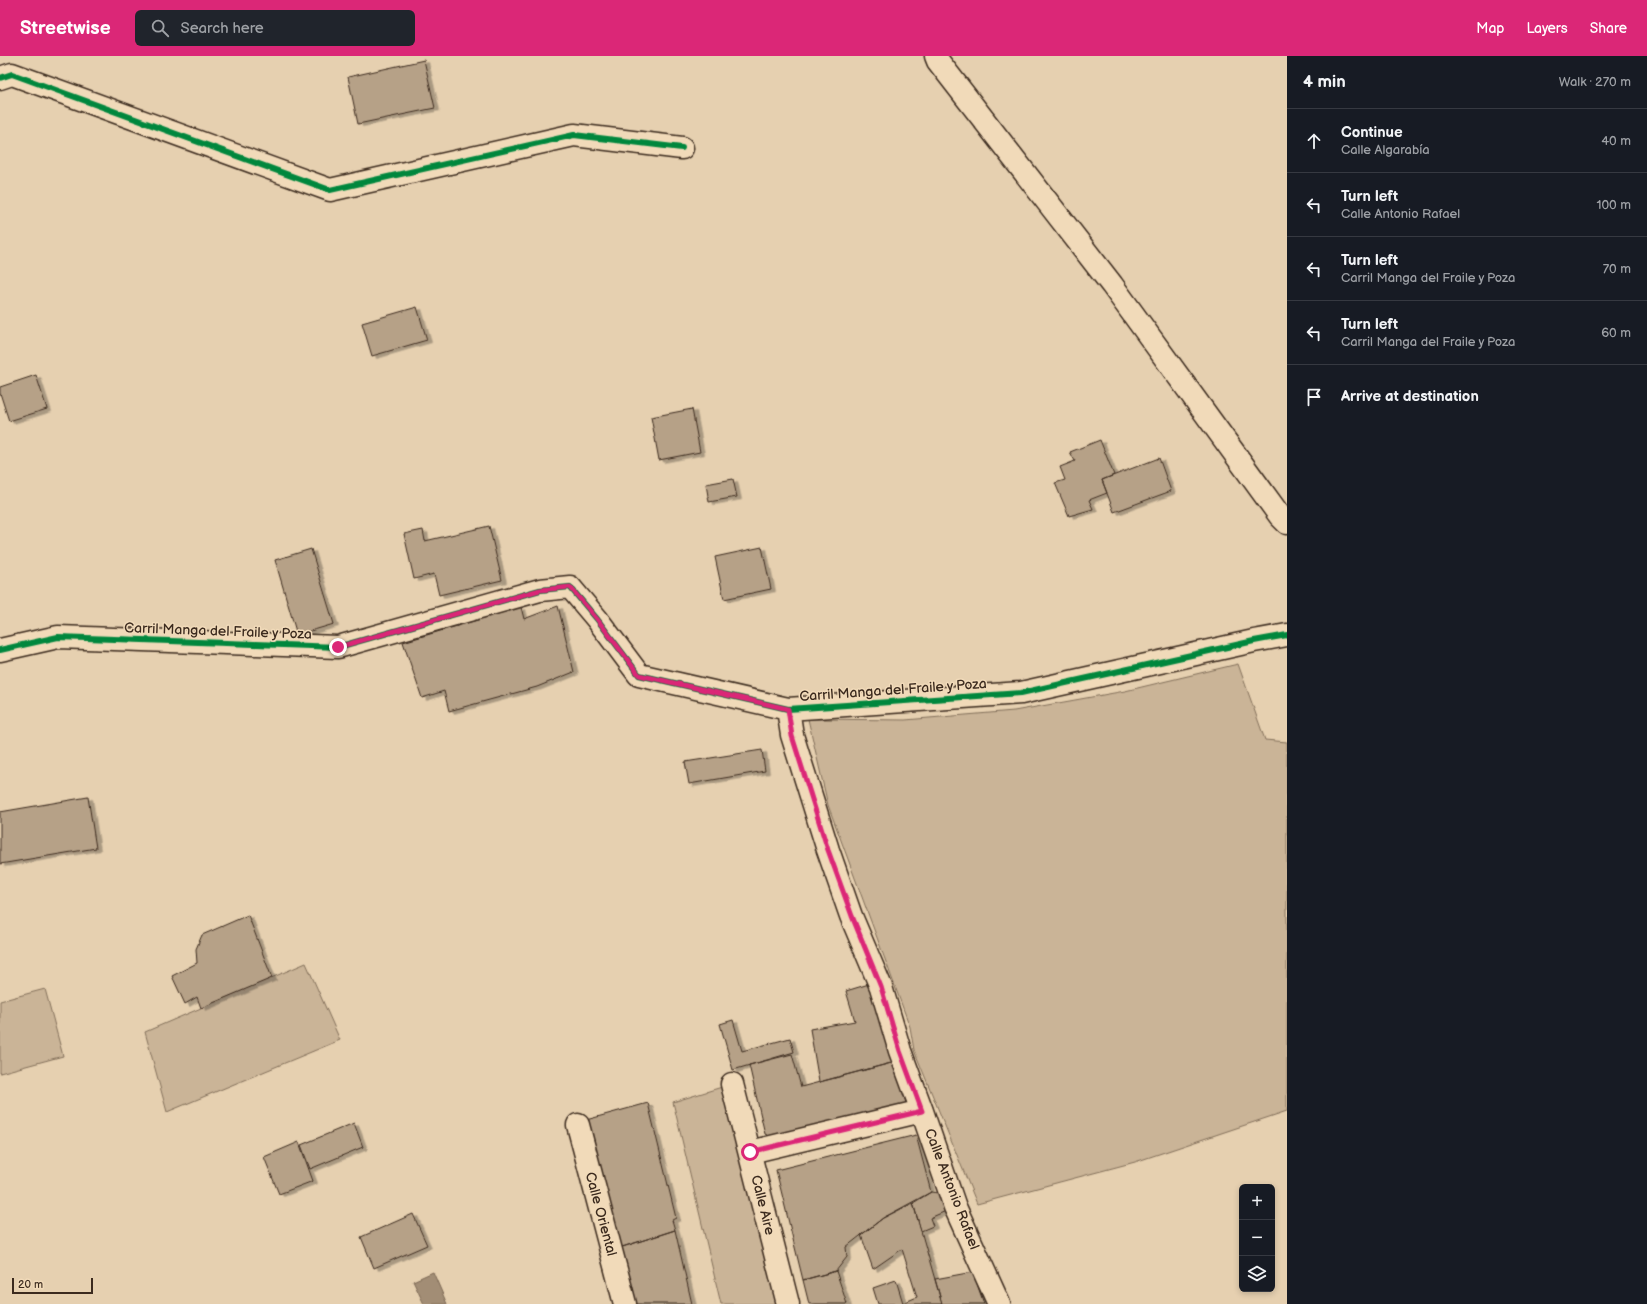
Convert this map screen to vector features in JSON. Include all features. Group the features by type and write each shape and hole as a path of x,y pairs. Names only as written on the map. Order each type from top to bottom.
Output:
{"street":[{"path":"936,56 1112,285 1280,516 1287,523"},
{"path":"0,78 12,74 330,190 574,135 682,148"},
{"name":"Carril Manga del Fraile y Poza","path":"0,650 58,637 338,647 540,590 570,587 597,619 639,675 788,709 1020,693 1287,635"},
{"name":"Calle Antonio Rafael","path":"788,709 794,741 828,850 852,916 881,987 900,1051 955,1207 999,1304"},
{"name":"Calle Aire","path":"732,1084 788,1304"},
{"path":"750,1152 922,1111"},
{"name":"Calle Oriental","path":"578,1125 625,1304"}],"shaded area":[{"path":"1238,664 1265,740 1287,742 1287,1111 1135,1162 977,1204 914,1050 910,1027 828,805 808,719 905,720 1014,711 1125,691"},
{"path":"306,963 340,1040 167,1112 145,1032"},
{"path":"45,989 63,1056 0,1073 0,1001"},
{"path":"722,1087 777,1304 721,1304 673,1102"},
{"path":"433,1272 447,1304 424,1304 413,1281"}],"building":[{"path":"424,60 435,108 358,124 348,77"},
{"path":"417,307 427,340 372,356 362,323"},
{"path":"36,375 47,409 9,421 0,393 0,387"},
{"path":"692,409 700,452 659,460 651,417"},
{"path":"1100,440 1114,475 1102,480 1107,493 1089,500 1093,509 1069,516 1055,483 1065,480 1060,467 1075,461 1070,452"},
{"path":"1159,458 1171,491 1114,512 1102,480"},
{"path":"733,479 737,497 709,502 706,484"},
{"path":"489,526 502,580 439,595 434,574 414,579 404,534 423,530 425,541"},
{"path":"762,547 771,589 724,599 715,557"},
{"path":"311,549 334,624 297,635 275,560"},
{"path":"558,606 574,672 537,687 449,711 444,691 422,698 403,642 521,607 524,619"},
{"path":"762,750 765,771 689,784 685,762"},
{"path":"88,797 96,848 0,864 0,812"},
{"path":"248,915 272,978 201,1008 197,997 185,1004 172,976 197,963 196,949 202,935"},
{"path":"869,984 895,1062 819,1082 810,1029 855,1021 846,991"},
{"path":"733,1020 742,1051 790,1038 794,1052 733,1070 720,1024"},
{"path":"792,1054 801,1087 895,1062 907,1107 778,1141 765,1134 749,1065"},
{"path":"648,1103 676,1218 672,1220 675,1230 616,1249 586,1120"},
{"path":"354,1123 363,1147 310,1169 301,1145"},
{"path":"916,1135 931,1192 883,1218 846,1247 847,1257 836,1271 803,1280 776,1170"},
{"path":"299,1142 313,1181 279,1194 264,1157"},
{"path":"931,1192 938,1193 946,1211 930,1218 933,1226 921,1231 913,1203"},
{"path":"913,1203 942,1304 878,1304 873,1288 896,1280 903,1303 917,1297 902,1249 873,1269 861,1235 883,1218"},
{"path":"413,1214 427,1245 374,1268 361,1237"},
{"path":"675,1230 692,1304 630,1304 616,1249"},
{"path":"836,1271 847,1304 809,1304 803,1280"},
{"path":"973,1272 984,1304 942,1304 935,1279"}],"cycle path":[{"path":"0,78 12,74 330,190 574,135 682,148"},
{"path":"0,650 58,637 338,647 540,590 570,587 597,619 639,675 788,709 1021,693 1287,635"}],"route":[{"path":"338,647 540,590 570,587 597,619 639,675 788,709 792,736 828,850 852,916 881,987 900,1051 922,1111 750,1152"}]}
